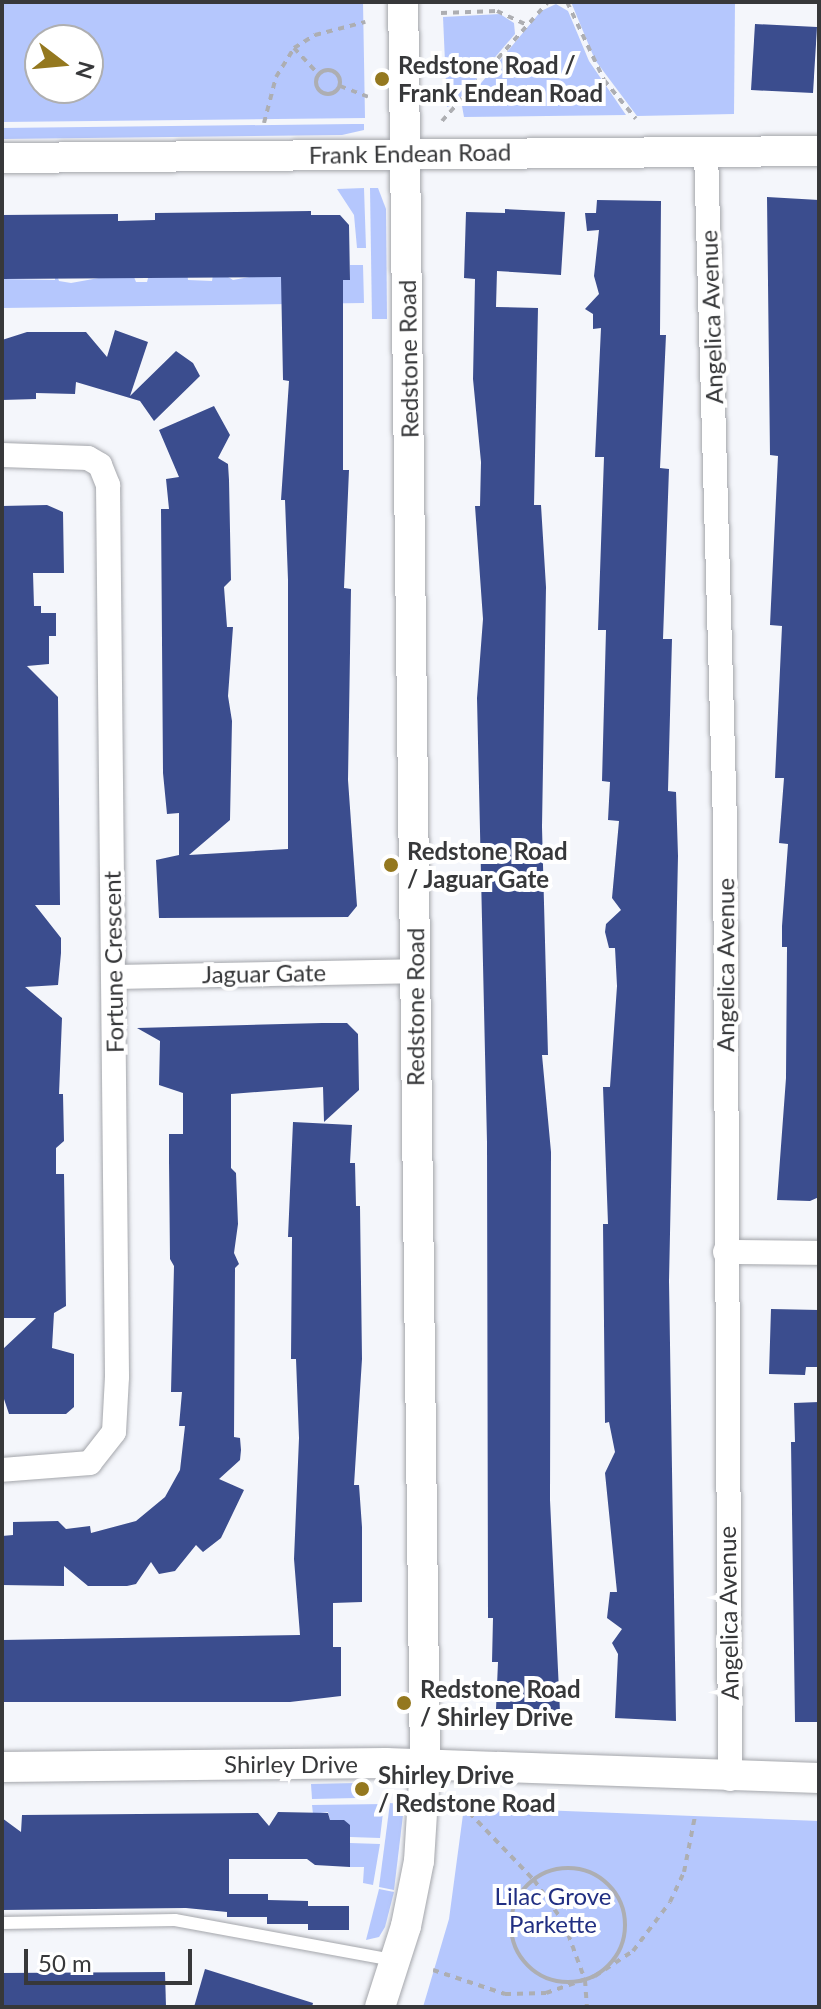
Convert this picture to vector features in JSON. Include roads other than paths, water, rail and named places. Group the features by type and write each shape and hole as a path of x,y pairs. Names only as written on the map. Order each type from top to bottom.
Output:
{"street":[{"name":"Redstone Road","path":"380,2007 396,1961 419,1861 425,1765 403,2"},
{"name":"Frank Endean Road","path":"2,158 405,152 819,151"},
{"name":"Angelica Avenue","path":"706,152 725,822 730,1779"},
{"name":"Fortune Crescent","path":"2,455 88,458 100,465 108,485 114,977 114,1432 90,1463 2,1470"},
{"name":"Jaguar Gate","path":"114,977 414,971"},
{"path":"725,1252 819,1253"},
{"name":"Shirley Drive","path":"2,1767 425,1765 730,1779 819,1778"}],"lane":[{"path":"403,2 413,2"},
{"path":"2,1923 175,1920 396,1961"}],"place":[{"name":"Redstone Road / Frank Endean Road","path":"382,79"},
{"name":"Redstone Road / Jaguar Gate","path":"391,865"},
{"name":"Redstone Road / Shirley Drive","path":"404,1703"},
{"name":"Shirley Drive / Redstone Road","path":"362,1789"}],"park label":[{"name":"Lilac Grove Parkette","path":"553,1910"}]}
